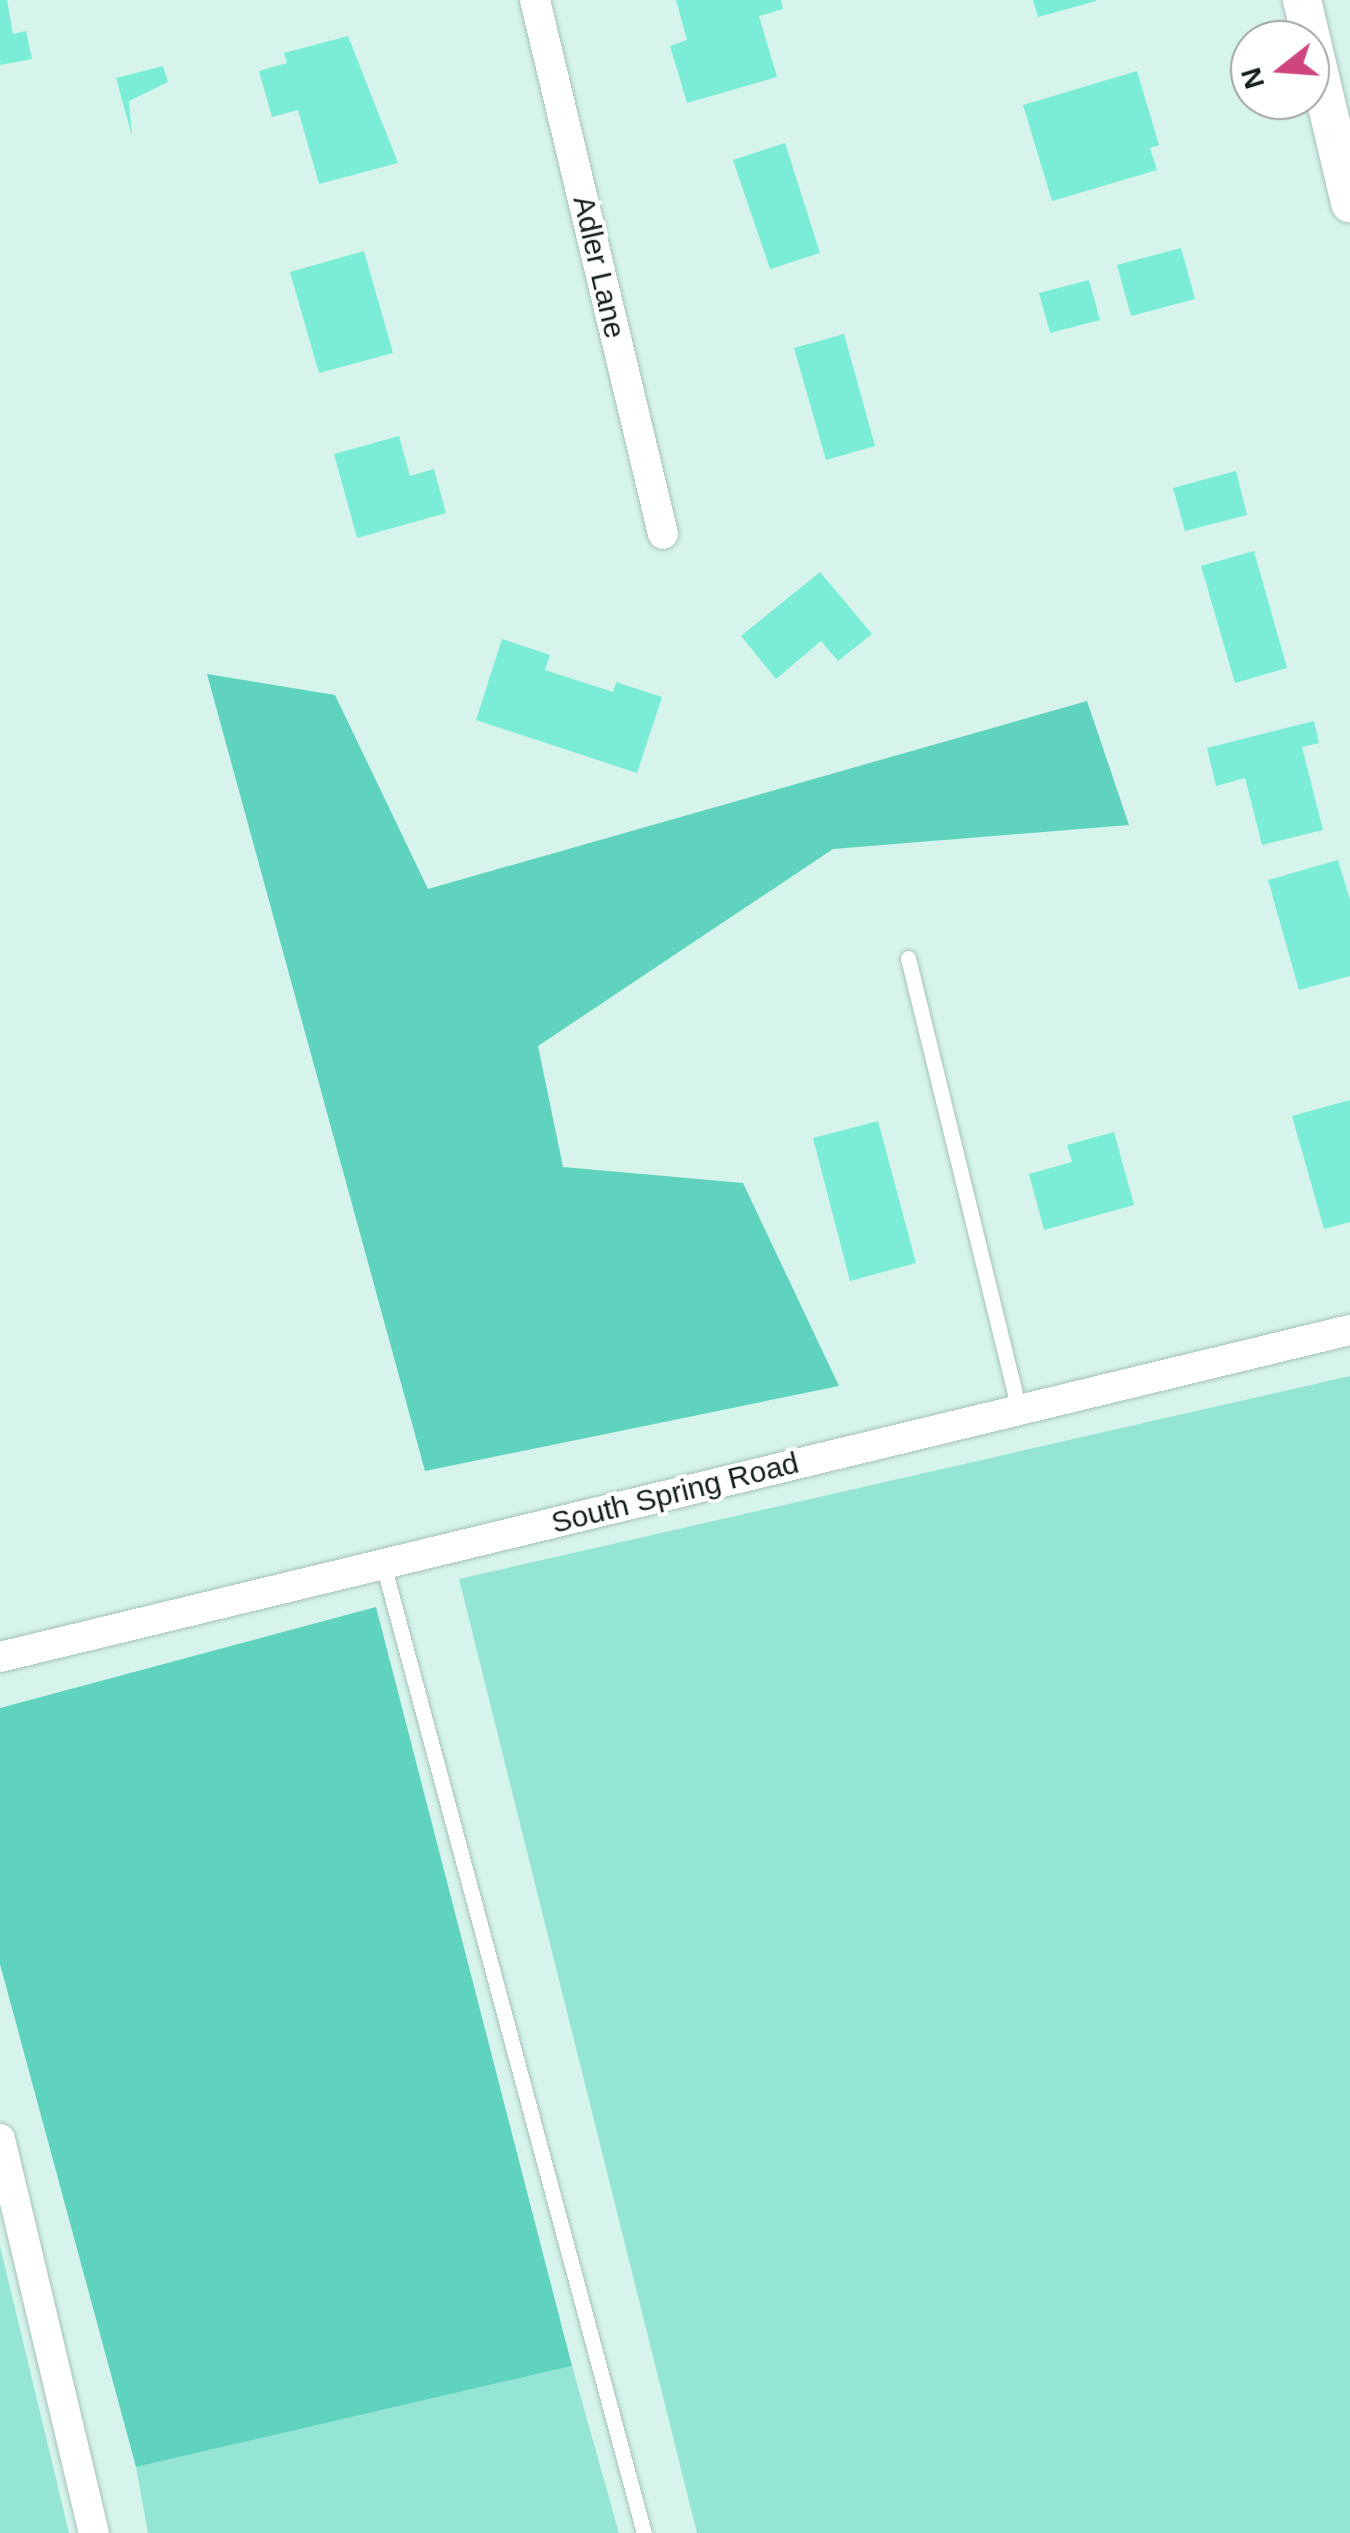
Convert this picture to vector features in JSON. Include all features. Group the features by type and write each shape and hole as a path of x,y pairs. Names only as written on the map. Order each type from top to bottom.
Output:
{"street":[{"name":"Adler Lane","path":"535,0 663,534"},
{"path":"1302,0 1350,203"},
{"name":"South Spring Road","path":"0,1657 1350,1330"},
{"path":"0,2139 94,2533"}],"lane":[{"path":"908,958 1019,1410"},
{"path":"383,1564 644,2533"}],"green space":[{"path":"207,674 335,695 428,889 1087,701 1129,825 833,849 538,1046 563,1167 743,1183 839,1386 425,1471"},
{"path":"1350,1376 1350,2533 697,2533 459,1579"},
{"path":"376,1607 572,2366 136,2467 0,1964 0,1708"},
{"path":"0,2246 69,2533 0,2533"},
{"path":"572,2366 619,2533 148,2533 136,2467"}],"building":[{"path":"0,0 7,0 13,34 26,31 32,59 0,65"},
{"path":"676,0 781,0 783,9 759,16 777,77 687,103 670,46 687,40"},
{"path":"1033,0 1096,0 1096,1 1038,17"},
{"path":"348,36 398,163 319,184 298,110 272,117 259,71 287,63 284,53"},
{"path":"163,66 168,82 129,101 132,136 116,78"},
{"path":"1137,71 1159,145 1150,148 1157,170 1052,201 1023,105"},
{"path":"785,143 820,253 770,269 733,160"},
{"path":"1181,248 1195,299 1131,316 1117,265"},
{"path":"364,251 393,353 319,373 290,272"},
{"path":"1089,280 1100,320 1050,333 1039,293"},
{"path":"844,334 875,446 826,460 794,348"},
{"path":"399,436 410,476 434,469 446,513 357,538 334,454"},
{"path":"1236,471 1247,515 1185,531 1173,488"},
{"path":"1254,551 1287,668 1235,683 1201,566"},
{"path":"820,572 872,634 838,661 821,641 776,679 741,636"},
{"path":"502,639 550,655 545,670 613,692 616,682 662,697 637,773 476,720"},
{"path":"1314,721 1319,743 1302,747 1323,830 1262,845 1245,778 1216,786 1207,748"},
{"path":"1338,860 1350,900 1350,976 1299,990 1268,880"},
{"path":"1350,1100 1350,1222 1324,1229 1292,1116"},
{"path":"878,1121 916,1263 850,1281 813,1138"},
{"path":"1114,1132 1134,1205 1044,1230 1029,1174 1072,1162 1067,1145"}]}
